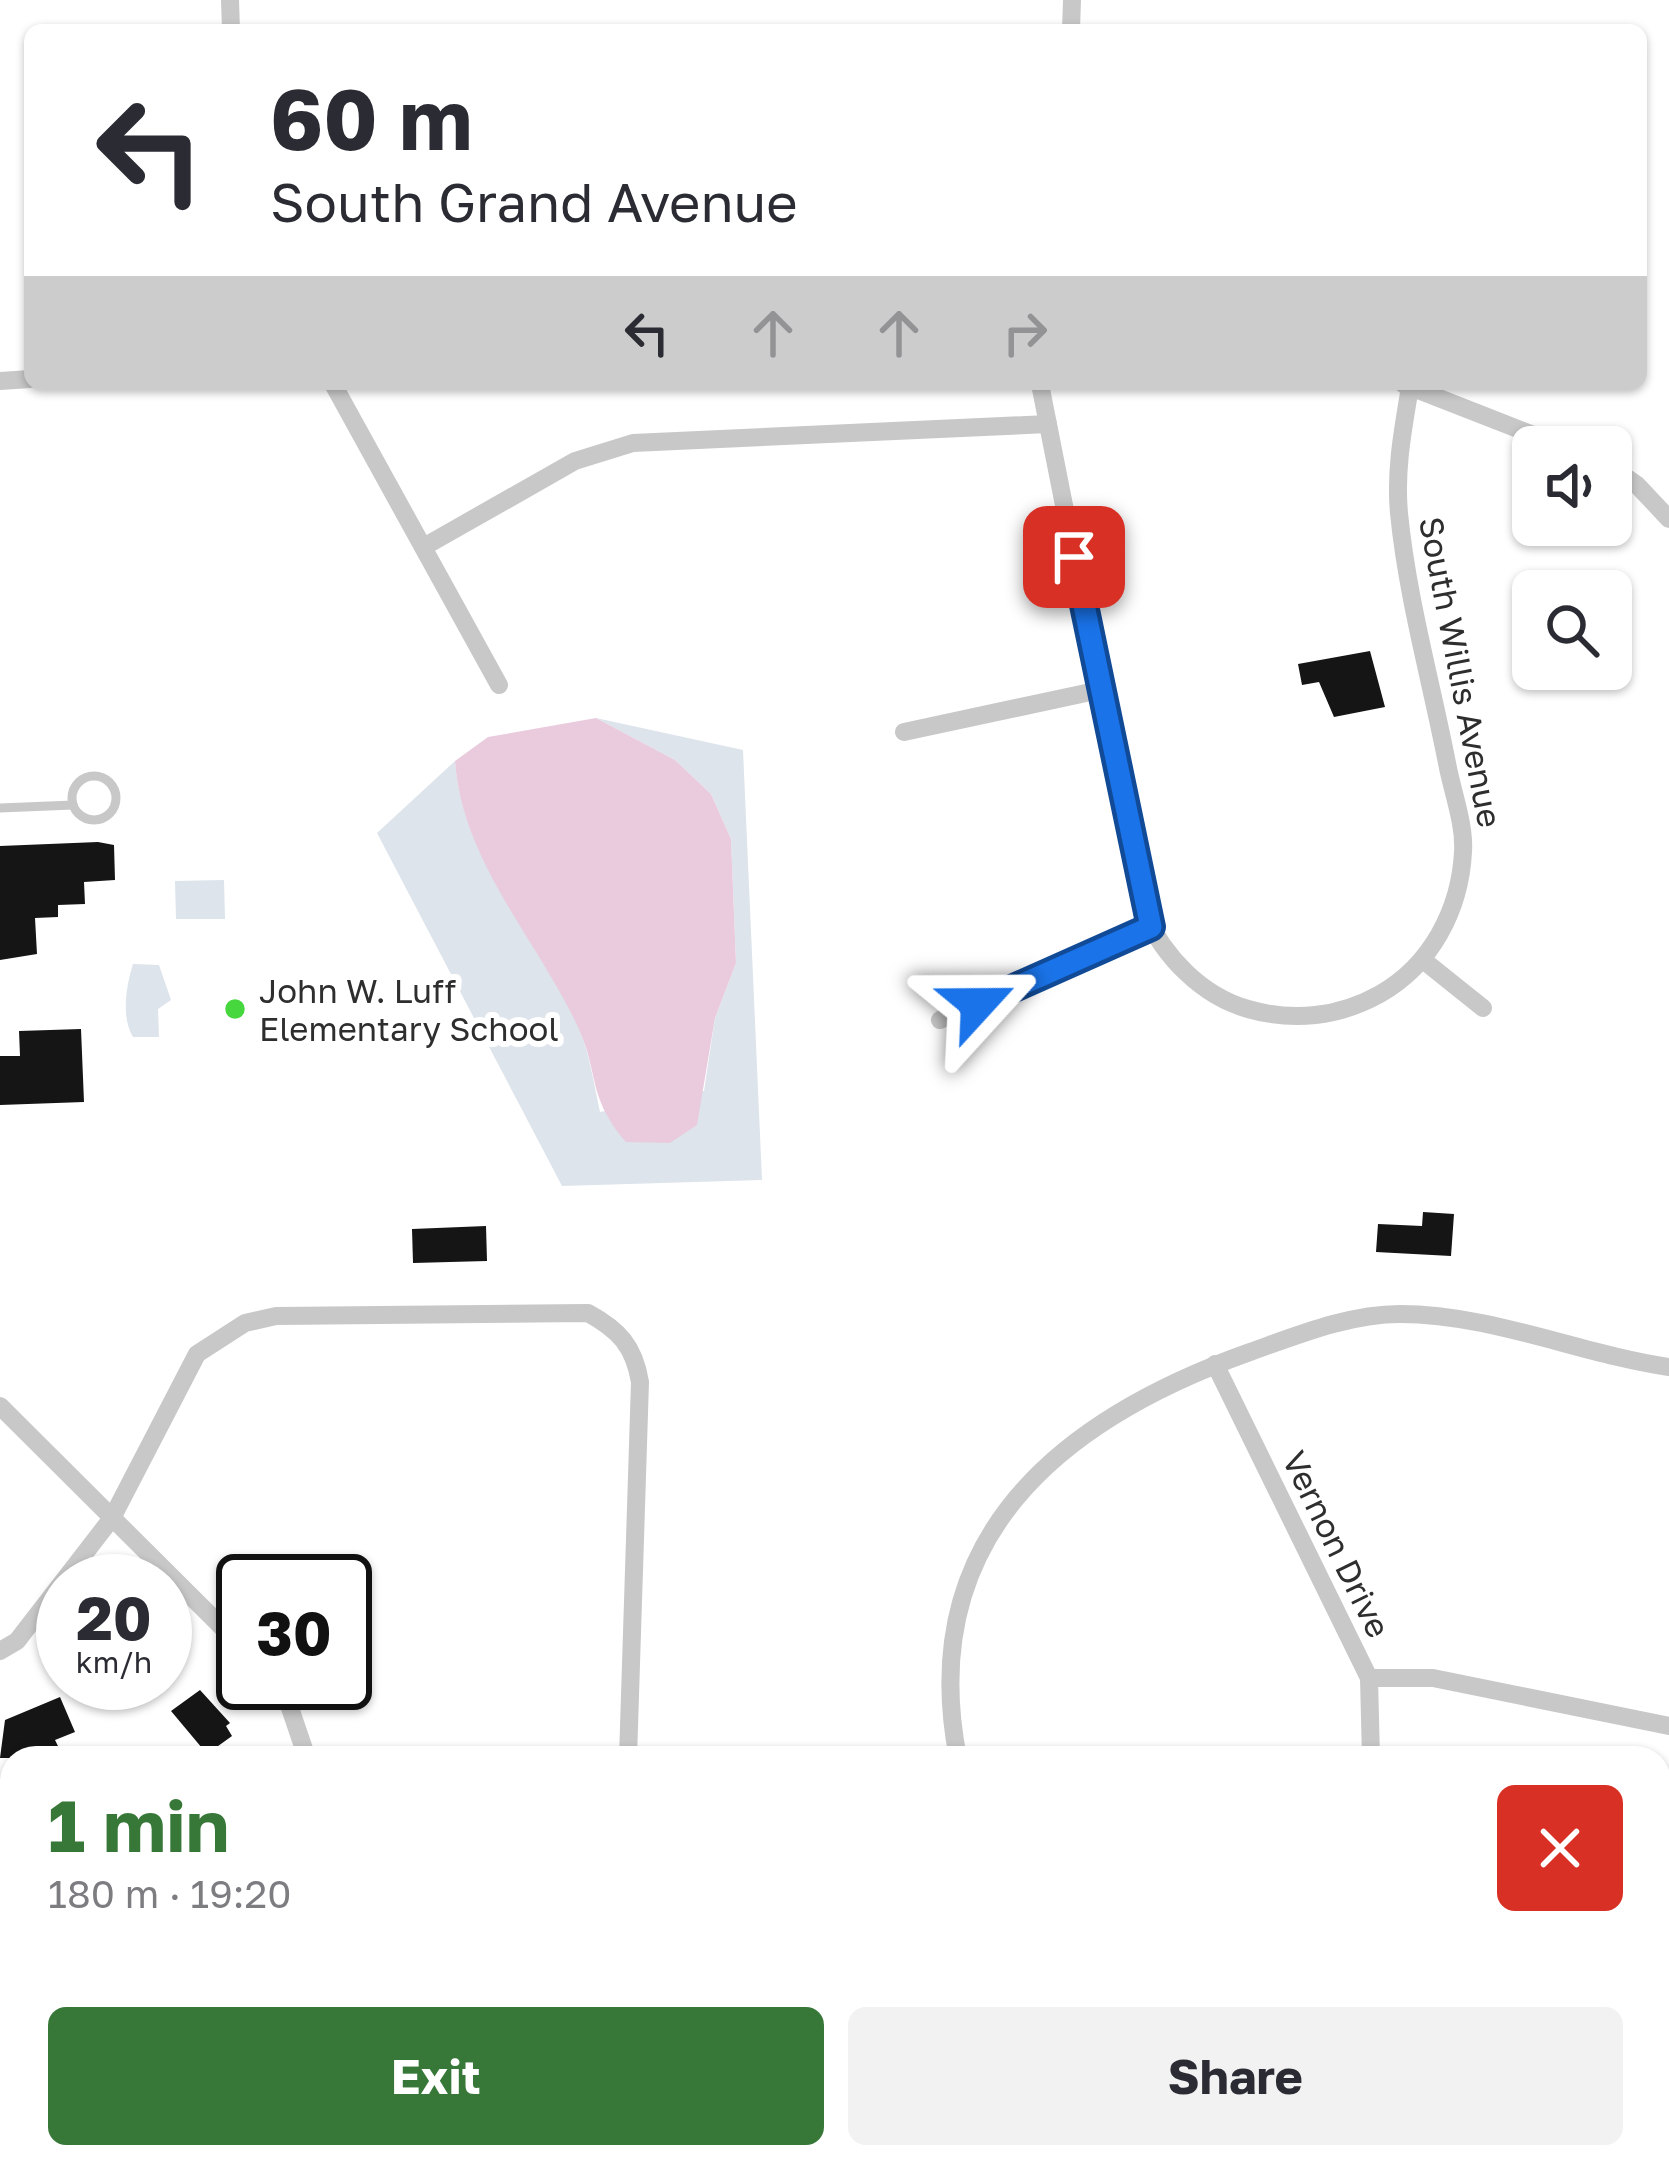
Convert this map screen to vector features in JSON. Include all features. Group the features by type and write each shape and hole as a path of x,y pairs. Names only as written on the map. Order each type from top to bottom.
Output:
{"street":[{"path":"337,390 427,545 499,685"},
{"path":"1041,390 1151,927 1171,958 1203,987 1241,1007 1275,1016 1318,1016 1360,1005 1398,984 1423,960 1483,1008"},
{"name":"South Willis Avenue","path":"1406,390 1398,455 1399,513 1464,849 1454,908 1423,960"},
{"path":"1420,390 1512,426"},
{"path":"427,545 574,461 633,443 1048,424"},
{"path":"1632,484 1668,514"},
{"path":"904,732 1100,691"},
{"path":"940,1020 1151,927"},
{"path":"0,1651 17,1641 112,1518 197,1354 245,1323 276,1316 588,1313 616,1329 636,1357 640,1382 628,1746"},
{"path":"956,1746 948,1708 949,1648 965,1580 993,1526 1024,1486 1065,1450 1138,1403 1215,1364 1322,1326 1398,1314 1450,1319 1669,1367"},
{"name":"Vernon Drive","path":"1215,1364 1369,1678 1371,1746"},
{"path":"0,1406 216,1621"},
{"path":"1369,1678 1433,1678 1669,1726"},
{"path":"291,1710 303,1746"}],"lane":[{"path":"88,777 109,782 116,794 113,808 102,818 81,817 73,805 73,791 88,777"},
{"path":"0,808 73,805"}],"shaded area":[{"path":"596,718 743,750 762,1180 562,1186 377,833 455,761 472,833 580,1030 600,1112 704,1091 715,1018 736,963 731,839 711,794 675,760"},
{"path":"596,718 675,760 711,794 731,839 736,963 715,1018 697,1125 670,1143 626,1142 613,1125 599,1097 577,1025 486,866 461,797 455,761 488,737"},
{"path":"224,880 225,919 176,919 175,881"},
{"path":"133,964 159,965 171,1000 158,1009 159,1037 133,1037 129,1029 126,1002"}],"building":[{"path":"1370,651 1385,707 1334,717 1319,682 1302,685 1298,664"},
{"path":"114,845 115,880 84,882 85,904 58,905 58,917 35,918 37,954 0,960 0,846"},
{"path":"81,1029 84,1102 0,1105 0,1056 20,1056 19,1031"},
{"path":"1423,1212 1454,1214 1451,1256 1376,1252 1378,1224 1422,1226"},
{"path":"486,1226 487,1261 413,1263 412,1229"},
{"path":"200,1690 230,1723 226,1726 232,1736 218,1746 200,1746 171,1711 192,1710 192,1696"},
{"path":"36,1707 66,1710 75,1732 55,1740 58,1746 2,1746 5,1720"}],"place":[{"name":"John W. Luff Elementary School","path":"235,1009"}],"route":[{"path":"978,1004 1151,927 1074,557"}]}
